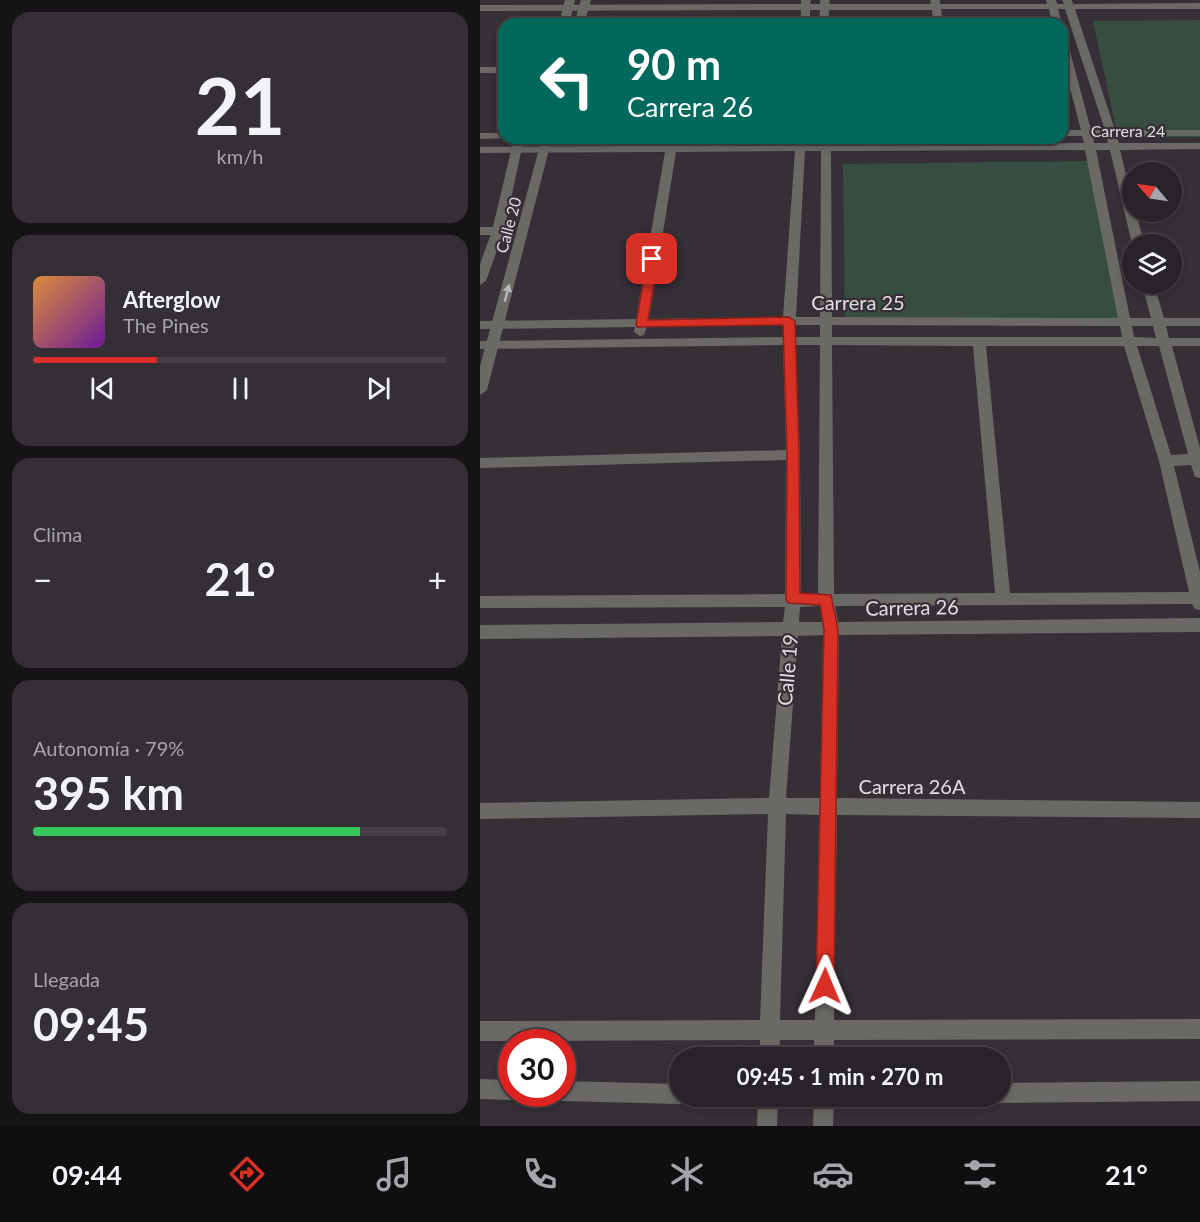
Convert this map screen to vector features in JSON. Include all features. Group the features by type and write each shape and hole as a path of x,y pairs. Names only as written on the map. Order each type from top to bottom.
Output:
{"street":[{"path":"935,3 937,18"},
{"path":"1052,3 1056,18"},
{"path":"1067,3 1111,133 1136,234"},
{"path":"480,8 569,4 1067,3 1200,6"},
{"path":"1068,61 1088,133 1129,342 1166,461 1200,600"},
{"path":"480,70 498,70"},
{"name":"Carrera 24","path":"1068,133 1200,133"},
{"path":"480,136 498,136"},
{"name":"Carrera 24","path":"480,150 518,144"},
{"name":"Calle 20","path":"480,281 498,231 518,144"},
{"name":"Calle 20","path":"480,390 486,345 499,324 547,144"},
{"name":"Carrera 24","path":"568,144 671,149 779,144"},
{"name":"Calle 19","path":"769,1047 777,806 793,599 793,455 789,321 801,144"},
{"name":"Calle 19","path":"824,1047 831,629 826,599 826,144"},
{"name":"Carrera 24","path":"1022,144 1200,146"},
{"path":"638,345 671,149"},
{"path":"480,231 498,231"},
{"path":"1150,294 1162,342 1198,459 1200,473"},
{"name":"Carrera 25","path":"480,325 789,321 1200,322"},
{"name":"Carrera 25","path":"486,345 638,345 790,341 1200,342"},
{"path":"979,342 1003,599"},
{"path":"480,463 793,455"},
{"path":"1166,461 1198,459"},
{"name":"Carrera 26","path":"480,602 793,599 1200,600"},
{"name":"Carrera 26","path":"480,632 1200,625"},
{"name":"Carrera 26A","path":"480,811 777,806 1200,810"},
{"path":"480,1031 770,1032 1200,1029"},
{"path":"480,1089 498,1090"},
{"path":"576,1091 669,1094"},
{"path":"1011,1093 1200,1091"},
{"path":"767,1126 768,1107"},
{"path":"823,1126 824,1107"}],"green space":[{"path":"1200,20 1200,137 1118,138 1093,21"},
{"path":"1088,161 1122,320 845,323 843,164"}],"route":[{"path":"652,259 641,324 789,321 793,455 793,599 826,599 831,629 825,986"}]}
